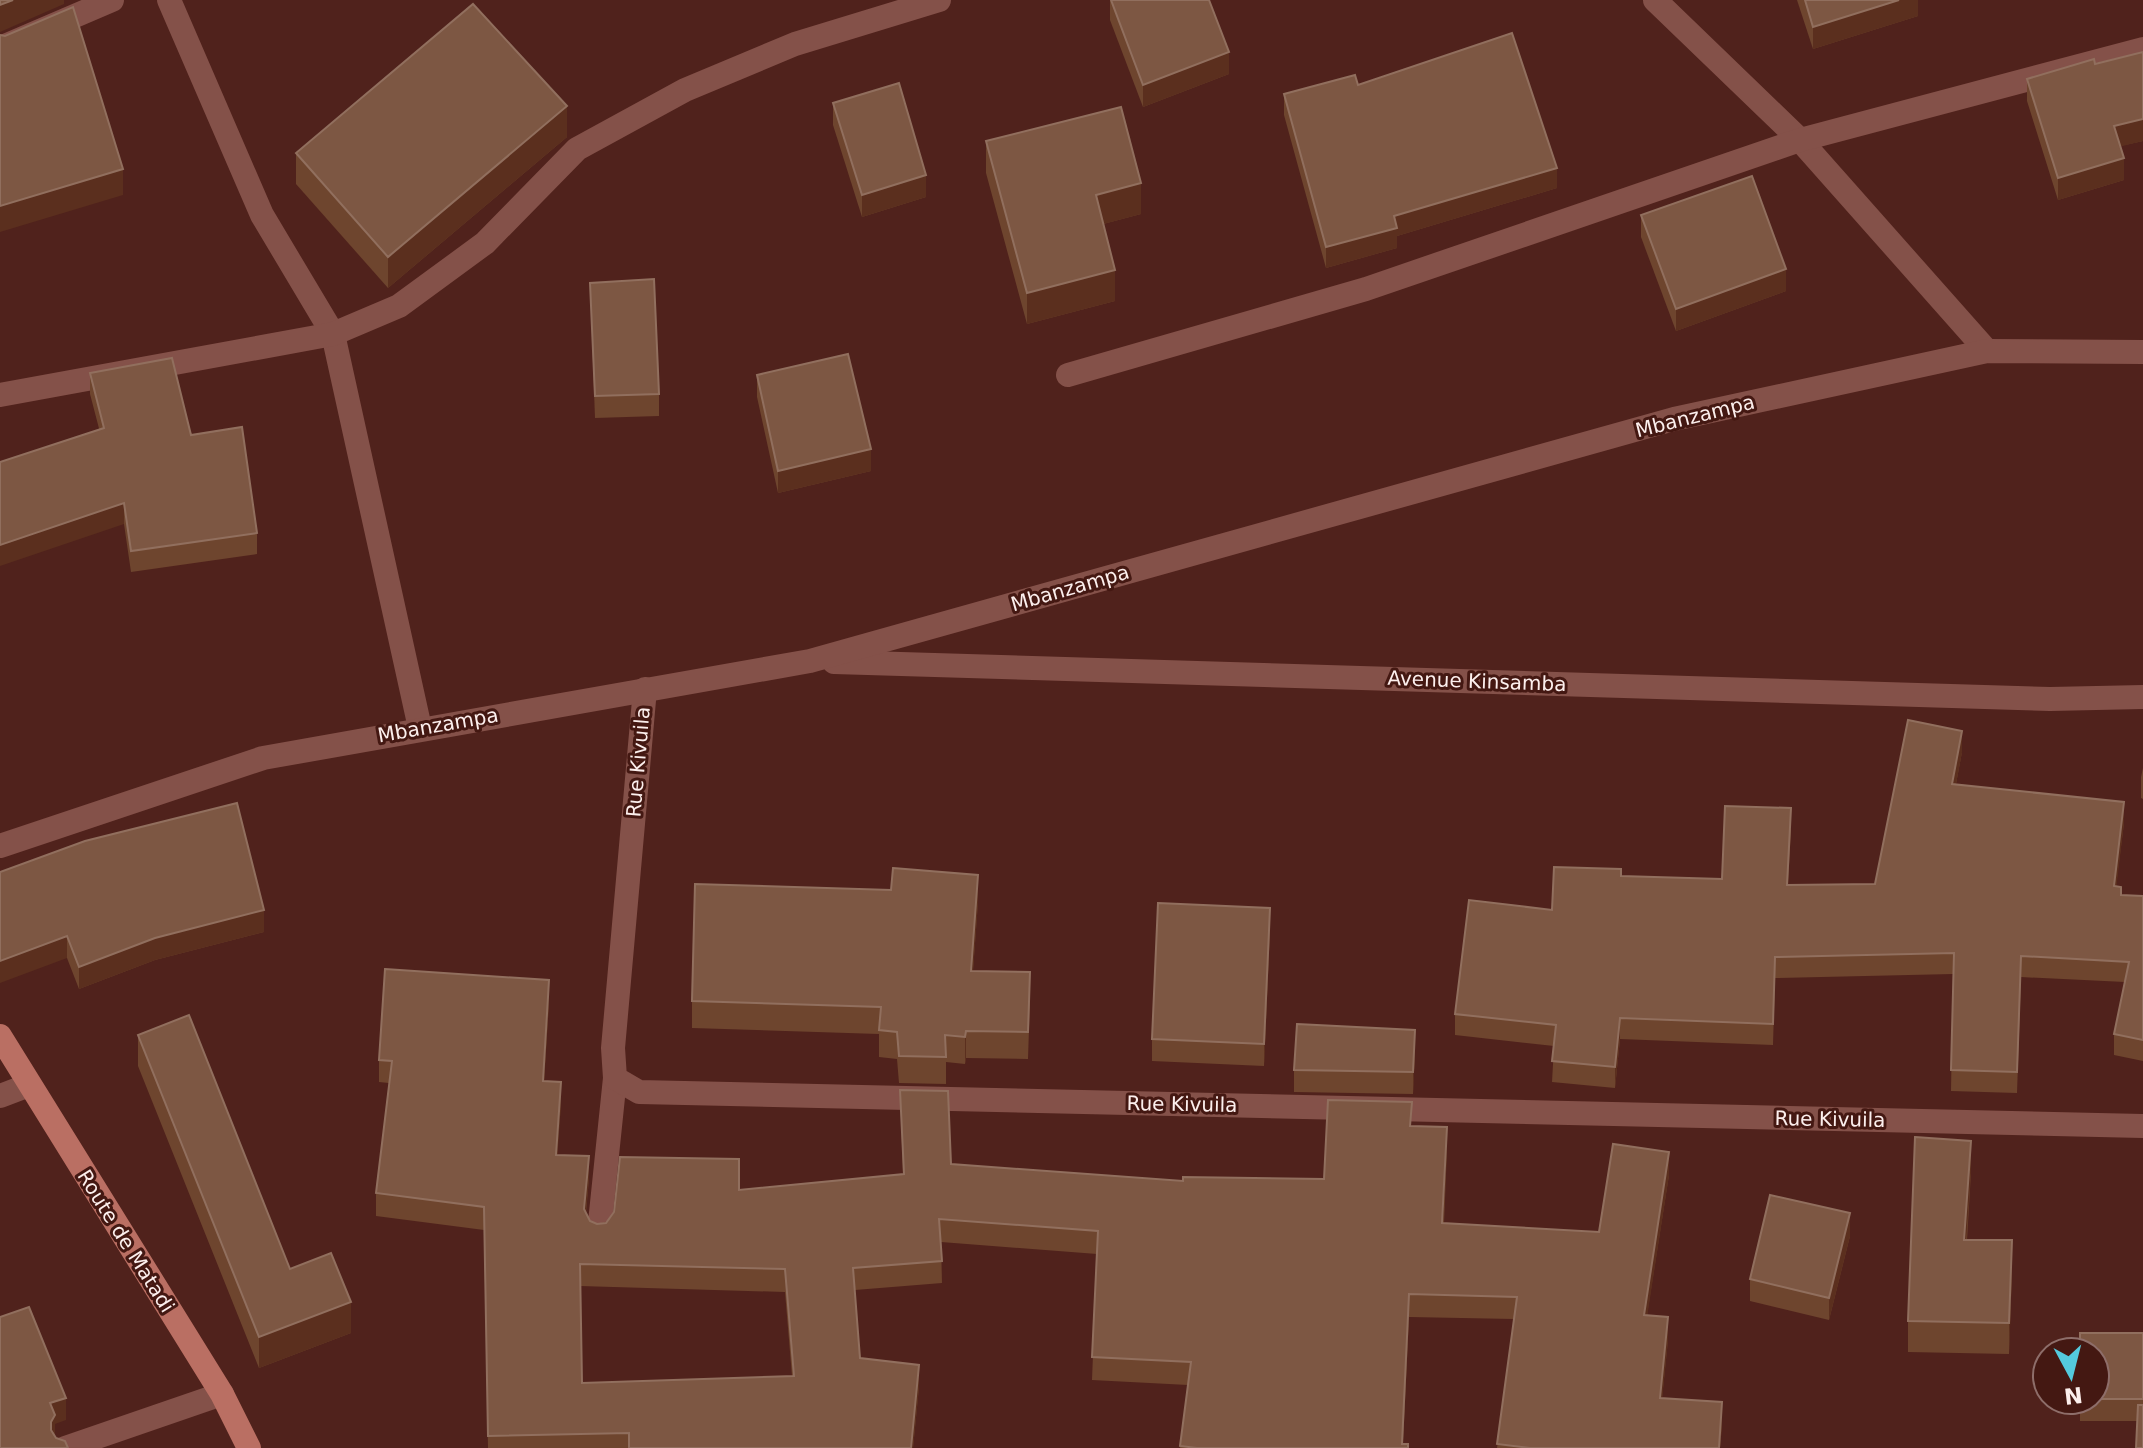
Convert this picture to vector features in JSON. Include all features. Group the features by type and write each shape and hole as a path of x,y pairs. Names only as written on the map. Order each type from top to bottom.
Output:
{"main road":[{"name":"Route de Matadi","path":"0,1036 222,1394 249,1448"}],"street":[{"path":"0,48 112,0"},
{"path":"169,0 262,215 333,334 420,728"},
{"path":"0,395 333,334 399,306 485,243 577,149 685,90 795,44 939,0"},
{"path":"1655,0 1800,140 1987,351"},
{"path":"1068,375 1366,289 1800,140 2143,49"},
{"name":"Mbanzampa","path":"0,846 263,758 810,661 1674,419 1987,351 2143,352"},
{"name":"Avenue Kinsamba","path":"810,661 2050,699 2143,697"},
{"name":"Rue Kivuila","path":"645,689 613,1048 615,1078 639,1092 2143,1126"},
{"path":"599,1232 615,1078"},
{"path":"0,1096 29,1085"},
{"path":"65,1448 222,1394"}],"building":[{"path":"1111,0 1209,0 1229,52 1143,85"},
{"path":"1805,0 1899,0 1813,27"},
{"path":"473,4 567,106 388,257 296,153"},
{"path":"73,7 123,169 0,206 0,35 5,36"},
{"path":"1512,33 1557,168 1394,216 1397,228 1326,247 1284,94 1355,75 1358,85"},
{"path":"2143,52 2143,119 2114,126 2124,158 2058,178 2027,79 2094,59 2095,64"},
{"path":"899,83 926,175 862,195 833,103"},
{"path":"1121,107 1141,183 1096,195 1115,270 1027,293 986,141"},
{"path":"1752,176 1786,269 1676,309 1641,215"},
{"path":"654,279 659,394 595,396 590,283"},
{"path":"848,354 871,449 778,471 757,375"},
{"path":"172,358 191,435 242,427 257,533 131,551 124,503 0,545 0,462 104,428 90,373"},
{"path":"1908,720 1962,731 1952,784 2124,802 2114,886 2121,887 2121,895 2143,896 2143,1040 2114,1034 2129,962 2021,956 2017,1072 1951,1070 1954,953 1775,957 1773,1024 1620,1018 1615,1067 1552,1061 1556,1025 1455,1014 1469,900 1552,910 1554,867 1621,869 1621,876 1722,879 1725,806 1791,808 1787,885 1875,884"},
{"path":"237,803 264,910 155,938 79,967 67,936 0,961 0,872 85,841"},
{"path":"893,868 978,875 971,971 1030,972 1028,1032 966,1031 965,1037 945,1035 946,1057 899,1056 897,1032 879,1030 881,1007 692,1001 695,884 891,890"},
{"path":"1158,903 1270,908 1264,1044 1152,1039"},
{"path":"385,969 549,980 543,1081 561,1082 556,1155 589,1156 584,1209 590,1221 597,1224 606,1223 614,1212 620,1157 739,1159 739,1190 904,1174 900,1090 948,1091 951,1164 1183,1181 1183,1177 1324,1179 1328,1100 1412,1102 1410,1126 1447,1127 1442,1223 1599,1232 1613,1144 1669,1152 1644,1315 1668,1317 1660,1398 1722,1402 1719,1448 1530,1448 1497,1444 1517,1297 1409,1294 1402,1444 1408,1444 1408,1448 1180,1446 1191,1362 1092,1357 1098,1231 939,1219 942,1261 853,1268 860,1358 919,1365 911,1448 629,1448 629,1433 488,1436 484,1207 376,1193 392,1061 379,1060","holes":["580,1264 785,1269 794,1376 582,1383"]},
{"path":"189,1015 290,1269 331,1253 351,1302 259,1337 138,1035"},
{"path":"1297,1024 1415,1030 1413,1072 1294,1070"},
{"path":"1915,1137 1971,1141 1964,1240 2012,1240 2009,1323 1908,1321"},
{"path":"1770,1195 1850,1213 1829,1298 1750,1279"},
{"path":"29,1307 66,1398 50,1403 55,1415 51,1430 56,1438 65,1441 68,1448 0,1448 0,1317"},
{"path":"2080,1333 2143,1333 2143,1399 2111,1399 2111,1336 2080,1336"},
{"path":"2138,1405 2143,1405 2143,1448 2136,1448"}]}
